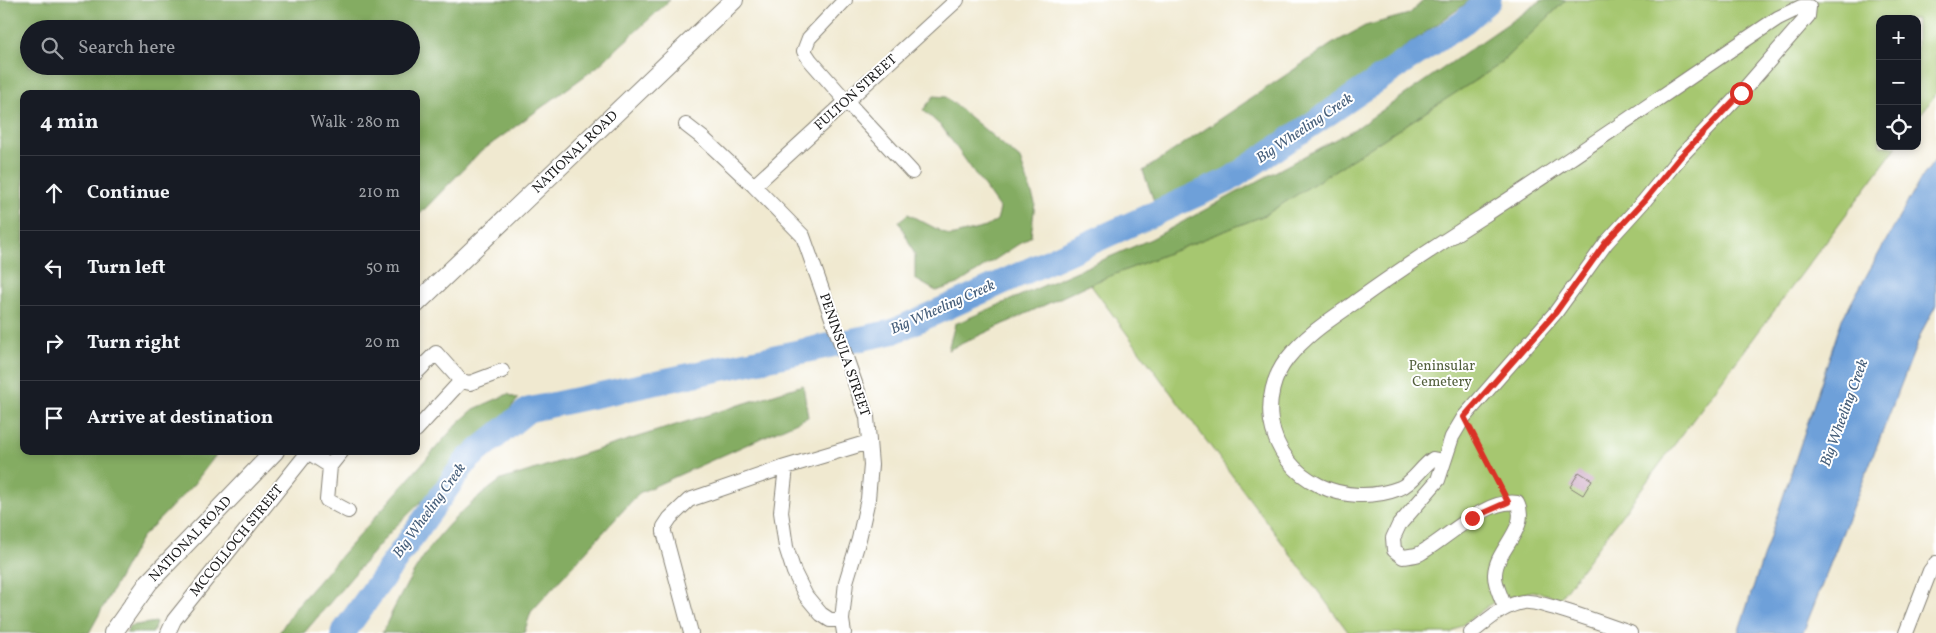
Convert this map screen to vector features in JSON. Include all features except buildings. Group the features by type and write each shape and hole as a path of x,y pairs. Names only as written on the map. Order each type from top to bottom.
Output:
{"main road":[{"name":"NATIONAL ROAD","path":"420,300 734,0"},
{"name":"NATIONAL ROAD","path":"113,633 150,582 270,455"}],"street":[{"path":"845,0 809,38 804,51 847,102 912,172"},
{"name":"FULTON STREET","path":"754,186 958,0"},
{"path":"1505,608 1495,576 1498,559 1519,523 1521,511 1517,503 1508,502 1472,518 1417,555 1403,557 1394,550 1393,538 1399,524 1438,480 1452,437 1464,417 1556,312 1606,242 1808,16 1812,4"},
{"path":"1443,462 1432,458 1403,487 1383,493 1363,496 1342,494 1321,487 1301,474 1285,456 1274,435 1270,409 1273,384 1285,361 1307,336 1388,278 1517,194 1778,18 1812,4"},
{"name":"PENINSULA STREET","path":"686,125 704,139 754,186 803,236 867,417 871,465 868,499 859,539 846,582 843,627"},
{"path":"420,369 436,353 461,381 470,383 502,371"},
{"path":"420,426 461,381"},
{"path":"691,633 664,532 664,527 670,518 689,500 786,467 869,442"},
{"name":"MCCOLLOCH STREET","path":"168,633 174,620 307,455"},
{"path":"314,455 330,466"},
{"path":"339,455 330,466 327,500 348,511"},
{"path":"786,467 781,512 786,546 794,572 806,596 821,614 843,627"},
{"path":"1906,633 1930,571 1936,563"},
{"path":"1471,633 1505,608 1524,601 1543,605 1630,633"}],"path":[{"path":"1464,417 1508,502"}],"green space":[{"path":"0,0 670,0 597,67 479,153 420,214 420,90 20,90 20,455 216,455 193,485 141,538 89,633 0,633"},
{"path":"1424,0 1471,0 1254,155 1155,204 1143,171 1332,44 1365,26 1409,14"},
{"path":"1542,0 1566,0 1496,67 1265,215 1090,284 948,350 955,324 1151,239 1358,127"},
{"name":"Peninsular Cemetery","path":"1566,0 1936,0 1936,94 1921,114 1921,15 1876,15 1876,150 1894,150 1560,598 1533,591 1495,601 1451,633 1349,633 1090,284 1265,215 1496,67"},
{"path":"934,96 946,97 1020,159 1035,203 1031,236 958,284 936,291 915,279 915,255 899,221 908,214 950,236 986,227 997,220 1000,209 942,127 923,110"},
{"path":"803,385 808,417 639,493 531,612 524,633 382,633 407,583 430,547 460,514 501,480"},
{"path":"508,394 518,399 487,438 392,530 304,633 279,633 294,609 458,423 474,409"},
{"path":"156,622 153,633 126,633 129,626"}],"water":[{"path":"1936,159 1936,305 1923,329 1803,633 1738,633 1842,319 1920,180"}],"waterway":[{"name":"Big Wheeling Creek","path":"343,633 467,460 528,410 892,332 1229,180 1464,22 1489,0"}],"route":[{"path":"1472,518 1508,502 1464,417 1556,312 1606,242 1645,200 1681,156 1741,93"}]}
